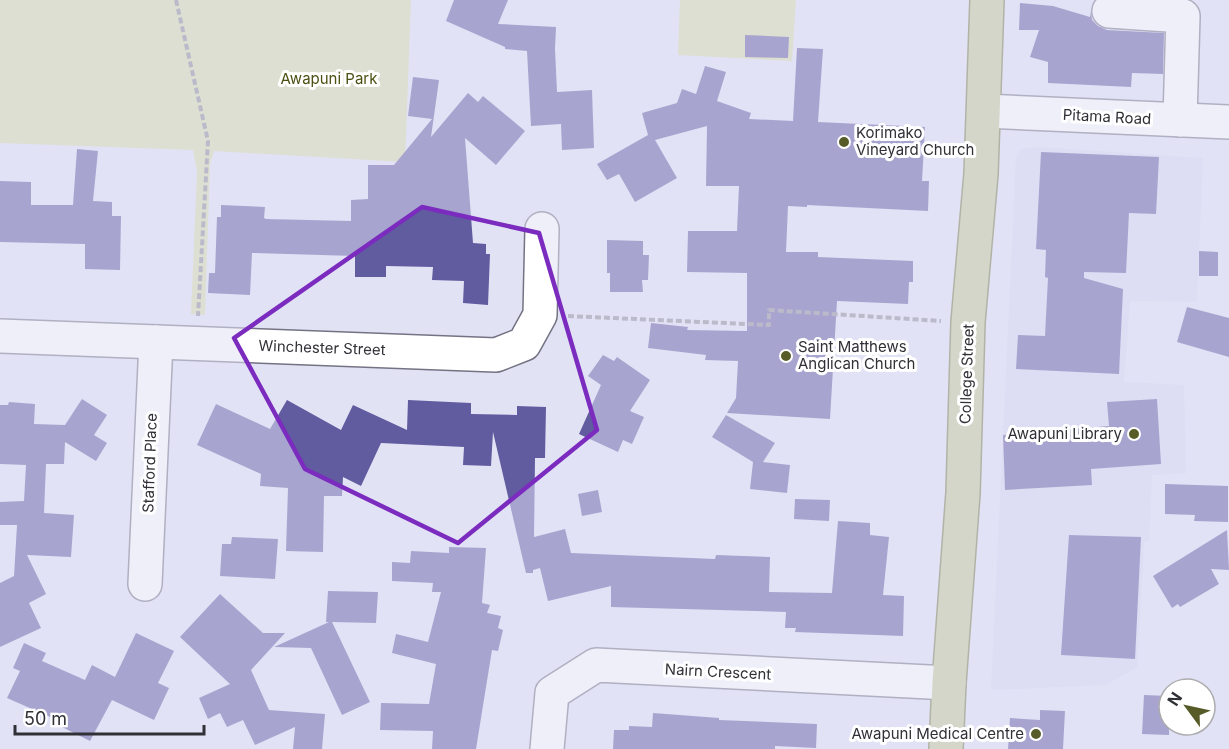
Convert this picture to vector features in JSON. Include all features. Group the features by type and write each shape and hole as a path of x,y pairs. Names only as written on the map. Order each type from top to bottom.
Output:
{"main road":[{"name":"College Street","path":"946,749 963,493 968,322 984,111 987,0"}],"street":[{"path":"1109,11 1183,16 1180,120"},
{"name":"Pitama Road","path":"984,111 1229,122"},
{"name":"Winchester Street","path":"0,336 496,355 524,344 540,315 542,230"},
{"name":"Stafford Place","path":"145,584 156,342"},
{"name":"Nairn Crescent","path":"547,749 552,693 596,665 949,683"}],"path":[{"path":"176,0 208,141 196,343"},
{"path":"540,315 769,325 769,310 968,322"}],"highlighted area":[{"path":"422,207 539,233 597,430 458,543 305,469 234,338"}],"shaded area":[{"path":"1039,147 1203,158 1197,302 1130,301 1124,382 1184,385 1186,473 1152,475 1149,541 1144,542 1137,667 1106,685 991,690 1016,158 1021,149"}],"green space":[{"name":"Awapuni Park","path":"0,0 411,0 405,162 214,151 210,164 205,315 191,314 197,172 193,150 0,143"},
{"path":"680,0 796,0 792,61 678,55"}],"building":[{"path":"454,0 508,0 498,24 556,27 557,92 592,90 594,148 562,150 561,124 531,126 527,51 505,49 505,47 446,21"},
{"path":"1020,3 1053,6 1090,17 1091,11 1092,20 1107,30 1164,33 1163,74 1132,73 1131,87 1048,83 1048,62 1030,57 1039,30 1019,30"},
{"path":"745,35 789,37 788,58 745,57"},
{"path":"797,48 823,49 818,122 925,127 922,181 929,181 928,211 788,206 786,252 818,252 818,257 913,261 913,282 909,282 908,304 837,301 830,419 727,413 736,398 738,361 705,360 706,355 648,348 651,323 688,327 687,330 747,331 747,273 687,272 688,231 737,231 739,186 706,186 707,126 655,140 677,178 635,202 619,174 607,180 597,164 648,135 642,113 677,103 682,89 696,94 705,66 726,72 717,101 751,113 749,119 793,121"},
{"path":"413,77 439,80 431,137 468,93 478,102 483,96 525,131 496,165 465,138 473,243 486,244 486,254 490,254 488,305 463,303 464,281 432,280 433,267 386,266 386,277 355,277 355,256 252,253 250,295 208,293 209,273 215,273 217,217 221,217 221,205 265,207 264,218 266,219 351,221 351,200 368,199 368,165 394,165 432,119 408,116"},
{"path":"77,149 98,151 93,201 112,202 112,216 121,216 120,270 85,269 85,244 0,242 0,181 31,182 31,205 73,205"},
{"path":"1041,152 1159,157 1156,214 1129,213 1126,273 1084,272 1084,278 1123,289 1119,374 1016,369 1018,335 1045,336 1048,278 1045,277 1046,250 1036,249"},
{"path":"607,240 643,241 643,255 649,255 648,280 642,280 643,292 610,292 610,273 607,273"},
{"path":"1199,251 1218,252 1218,276 1199,276"},
{"path":"1187,307 1229,318 1229,357 1177,342"},
{"path":"603,355 614,361 617,357 650,380 630,411 644,417 632,444 623,440 618,452 579,434 601,385 588,376"},
{"path":"82,399 107,415 94,435 107,443 96,461 65,442 64,464 46,464 44,513 74,515 71,557 27,555 46,594 29,603 41,628 0,647 0,583 14,576 17,525 0,525 0,502 24,501 26,465 0,464 0,405 8,405 9,402 35,404 34,424 65,425"},
{"path":"1157,399 1161,464 1091,469 1092,485 1005,490 1003,435 1109,426 1107,402"},
{"path":"287,400 341,430 353,405 407,430 408,400 471,403 471,414 517,415 517,406 546,407 545,458 535,458 534,537 565,529 571,553 715,559 716,555 770,557 769,592 832,593 838,521 870,523 870,535 889,537 883,595 904,596 903,636 795,632 796,628 785,628 786,612 611,607 611,586 548,601 540,568 533,570 533,573 526,573 493,432 491,466 463,465 464,447 381,443 361,486 343,477 342,496 324,496 323,552 286,551 288,488 260,486 261,474 197,445 216,404 270,429"},
{"path":"726,415 775,443 763,462 790,465 787,493 750,489 753,462 712,437"},
{"path":"1165,484 1228,486 1228,522 1194,521 1195,515 1165,514"},
{"path":"598,490 602,512 582,516 578,494"},
{"path":"795,499 830,500 829,521 794,519"},
{"path":"1227,530 1229,570 1211,569 1219,584 1180,607 1178,604 1172,608 1153,576"},
{"path":"1069,535 1141,537 1135,659 1061,655"},
{"path":"232,537 278,539 275,579 220,576 222,544 231,544"},
{"path":"449,547 486,548 482,603 490,605 487,613 501,616 498,628 503,630 498,651 492,650 476,749 432,749 433,731 380,730 381,703 429,704 436,664 392,653 396,634 428,642 441,592 432,592 433,583 392,581 392,562 410,563 411,551 449,553"},
{"path":"328,591 378,592 376,623 332,622 370,702 342,715 311,648 274,647 329,622 326,622"},
{"path":"220,594 263,633 285,633 251,670 269,710 325,714 322,749 293,749 295,727 255,745 243,720 227,727 220,713 208,719 199,698 230,684 180,637"},
{"path":"136,633 174,651 158,683 169,688 154,720 112,700 90,741 54,723 57,720 7,698 20,671 13,668 24,643 46,653 42,661 85,680 92,665 115,677"},
{"path":"1144,695 1157,696 1157,735 1142,734"},
{"name":"Awapuni Medical Centre","path":"1040,710 1065,711 1063,749 1008,749 1010,718 1040,720"},
{"path":"653,713 719,718 719,720 817,724 816,748 775,746 775,749 613,749 614,730 629,730 629,726 652,727"}],"place":[{"name":"Korimako Vineyard Church","path":"844,142"},
{"name":"Saint Matthews Anglican Church","path":"786,356"},
{"name":"Awapuni Library","path":"1134,434"},
{"name":"Awapuni Medical Centre","path":"1036,734"}]}
